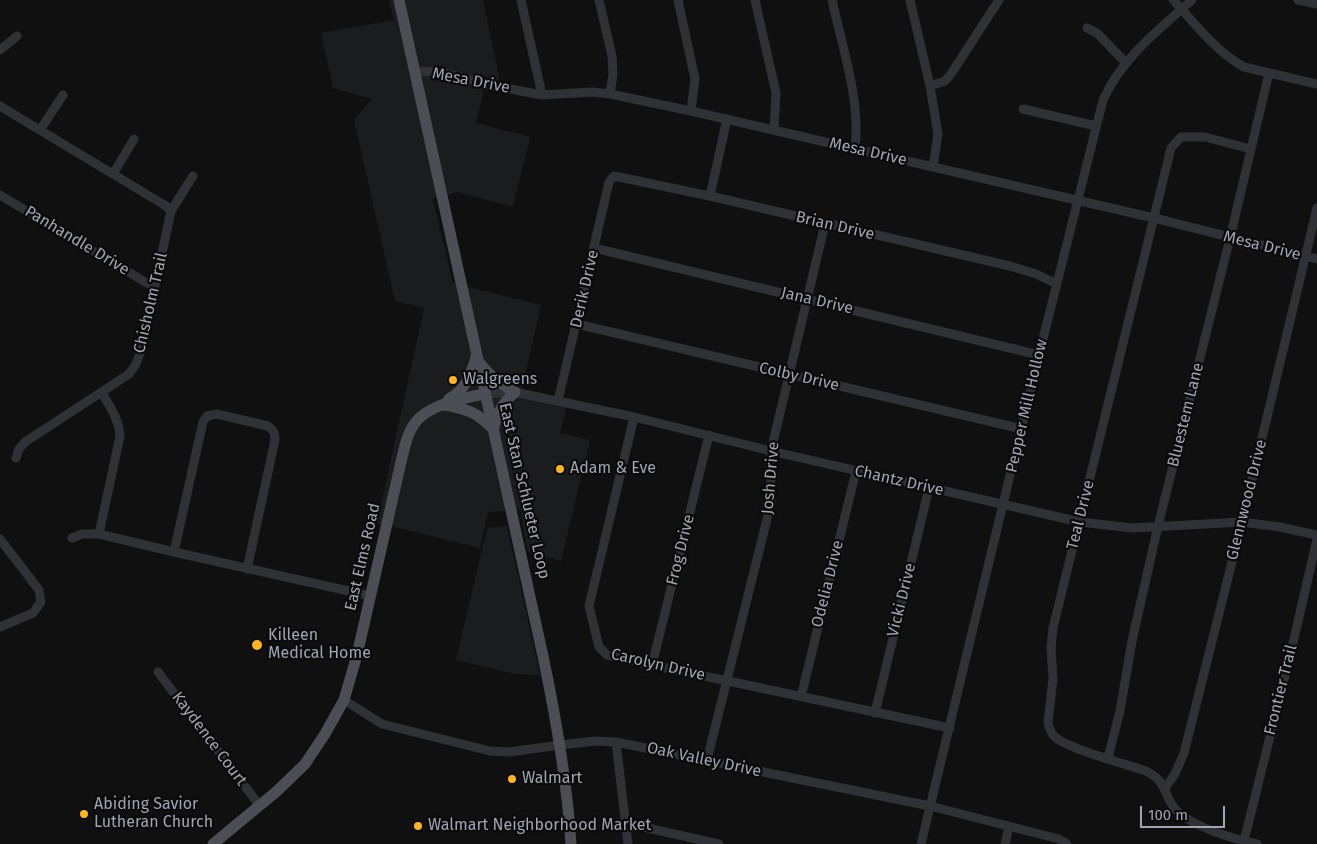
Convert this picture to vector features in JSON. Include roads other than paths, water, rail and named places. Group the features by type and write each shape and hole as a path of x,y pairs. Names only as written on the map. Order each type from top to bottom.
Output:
{"main road":[{"name":"East Stan Schlueter Loop","path":"399,0 538,627 560,744 569,810 571,844"},
{"path":"477,357 485,371 515,392 502,404 493,429"},
{"path":"443,405 464,388 477,357"},
{"name":"East Elms Road","path":"213,844 260,806 305,764 344,700 357,655 408,433 416,420 422,415 463,398 485,394"},
{"path":"443,405 470,410 482,417 493,429"}],"street":[{"path":"521,0 542,95"},
{"path":"599,0 612,56 613,74 610,94"},
{"path":"678,0 695,79 691,110"},
{"path":"755,0 776,93 774,130"},
{"path":"832,0 856,109 857,132 855,148"},
{"path":"910,0 930,86 938,134 933,167"},
{"path":"930,86 945,80 951,74 999,0"},
{"path":"1172,0 1224,54 1244,67 1317,84"},
{"name":"Pepper Mill Hollow","path":"921,844 1077,201 1096,126 1108,88 1125,62 1192,0"},
{"path":"1298,0 1317,4"},
{"path":"1087,28 1097,33 1125,62"},
{"path":"0,50 17,36"},
{"name":"Mesa Drive","path":"416,72 438,71 490,85 542,95 592,92 691,110 1154,218 1317,259"},
{"name":"Bluestem Lane","path":"1108,758 1120,711 1132,641 1158,526 1252,149 1269,73"},
{"path":"40,130 63,95"},
{"path":"0,106 166,206 171,211 193,176"},
{"path":"1023,109 1096,126"},
{"path":"710,196 727,119"},
{"name":"Teal Drive","path":"1252,149 1205,137 1181,137 1171,148 1053,634 1051,648 1053,679 1048,722 1049,729 1059,740 1155,775 1166,788 1170,802 1179,812 1220,833 1257,844"},
{"path":"113,174 134,139"},
{"name":"Brian Drive","path":"612,177 710,196 1010,266 1036,274 1057,284"},
{"name":"Derik Drive","path":"558,401 612,177"},
{"name":"Panhandle Drive","path":"0,195 155,288"},
{"name":"Glennwood Drive","path":"1166,788 1175,774 1184,753 1242,522 1317,208"},
{"name":"Chisholm Trail","path":"16,458 19,449 25,442 102,393 128,374 136,364 141,350 171,211"},
{"name":"Josh Drive","path":"707,760 771,503 771,451 825,224"},
{"name":"Jana Drive","path":"594,248 1039,355"},
{"name":"Colby Drive","path":"577,324 1022,429"},
{"name":"Chantz Drive","path":"485,394 515,392 634,417 771,451 1080,522 1132,528 1242,522 1280,527 1317,537"},
{"path":"99,534 120,436 117,418 102,393"},
{"path":"174,552 203,422 207,416 217,414 268,426 275,435 247,568"},
{"name":"Carolyn Drive","path":"634,417 589,606 599,647 607,655 950,728"},
{"name":"Frog Drive","path":"652,665 709,435"},
{"name":"Odelia Drive","path":"801,697 856,471"},
{"name":"Vicki Drive","path":"875,713 929,488"},
{"path":"72,538 82,534 99,534 371,596"},
{"name":"Frontier Trail","path":"1244,841 1291,652 1317,537"},
{"path":"0,539 39,590 41,602 33,613 0,627"},
{"name":"Kaydence Court","path":"158,672 260,806"},
{"name":"Oak Valley Drive","path":"344,700 382,724 490,751 509,752 560,744 596,741 616,742 930,806 1059,839 1066,844"},
{"path":"616,742 628,844"},
{"path":"625,822 719,844"},
{"path":"1005,844 1009,827"}],"place":[{"name":"Walgreens","path":"453,380"},
{"name":"Adam & Eve","path":"560,469"},
{"name":"Killeen Medical Home","path":"257,645"},
{"name":"Walmart","path":"512,779"},
{"name":"Abiding Savior Lutheran Church","path":"84,814"},
{"name":"Walmart Neighborhood Market","path":"418,826"}]}
